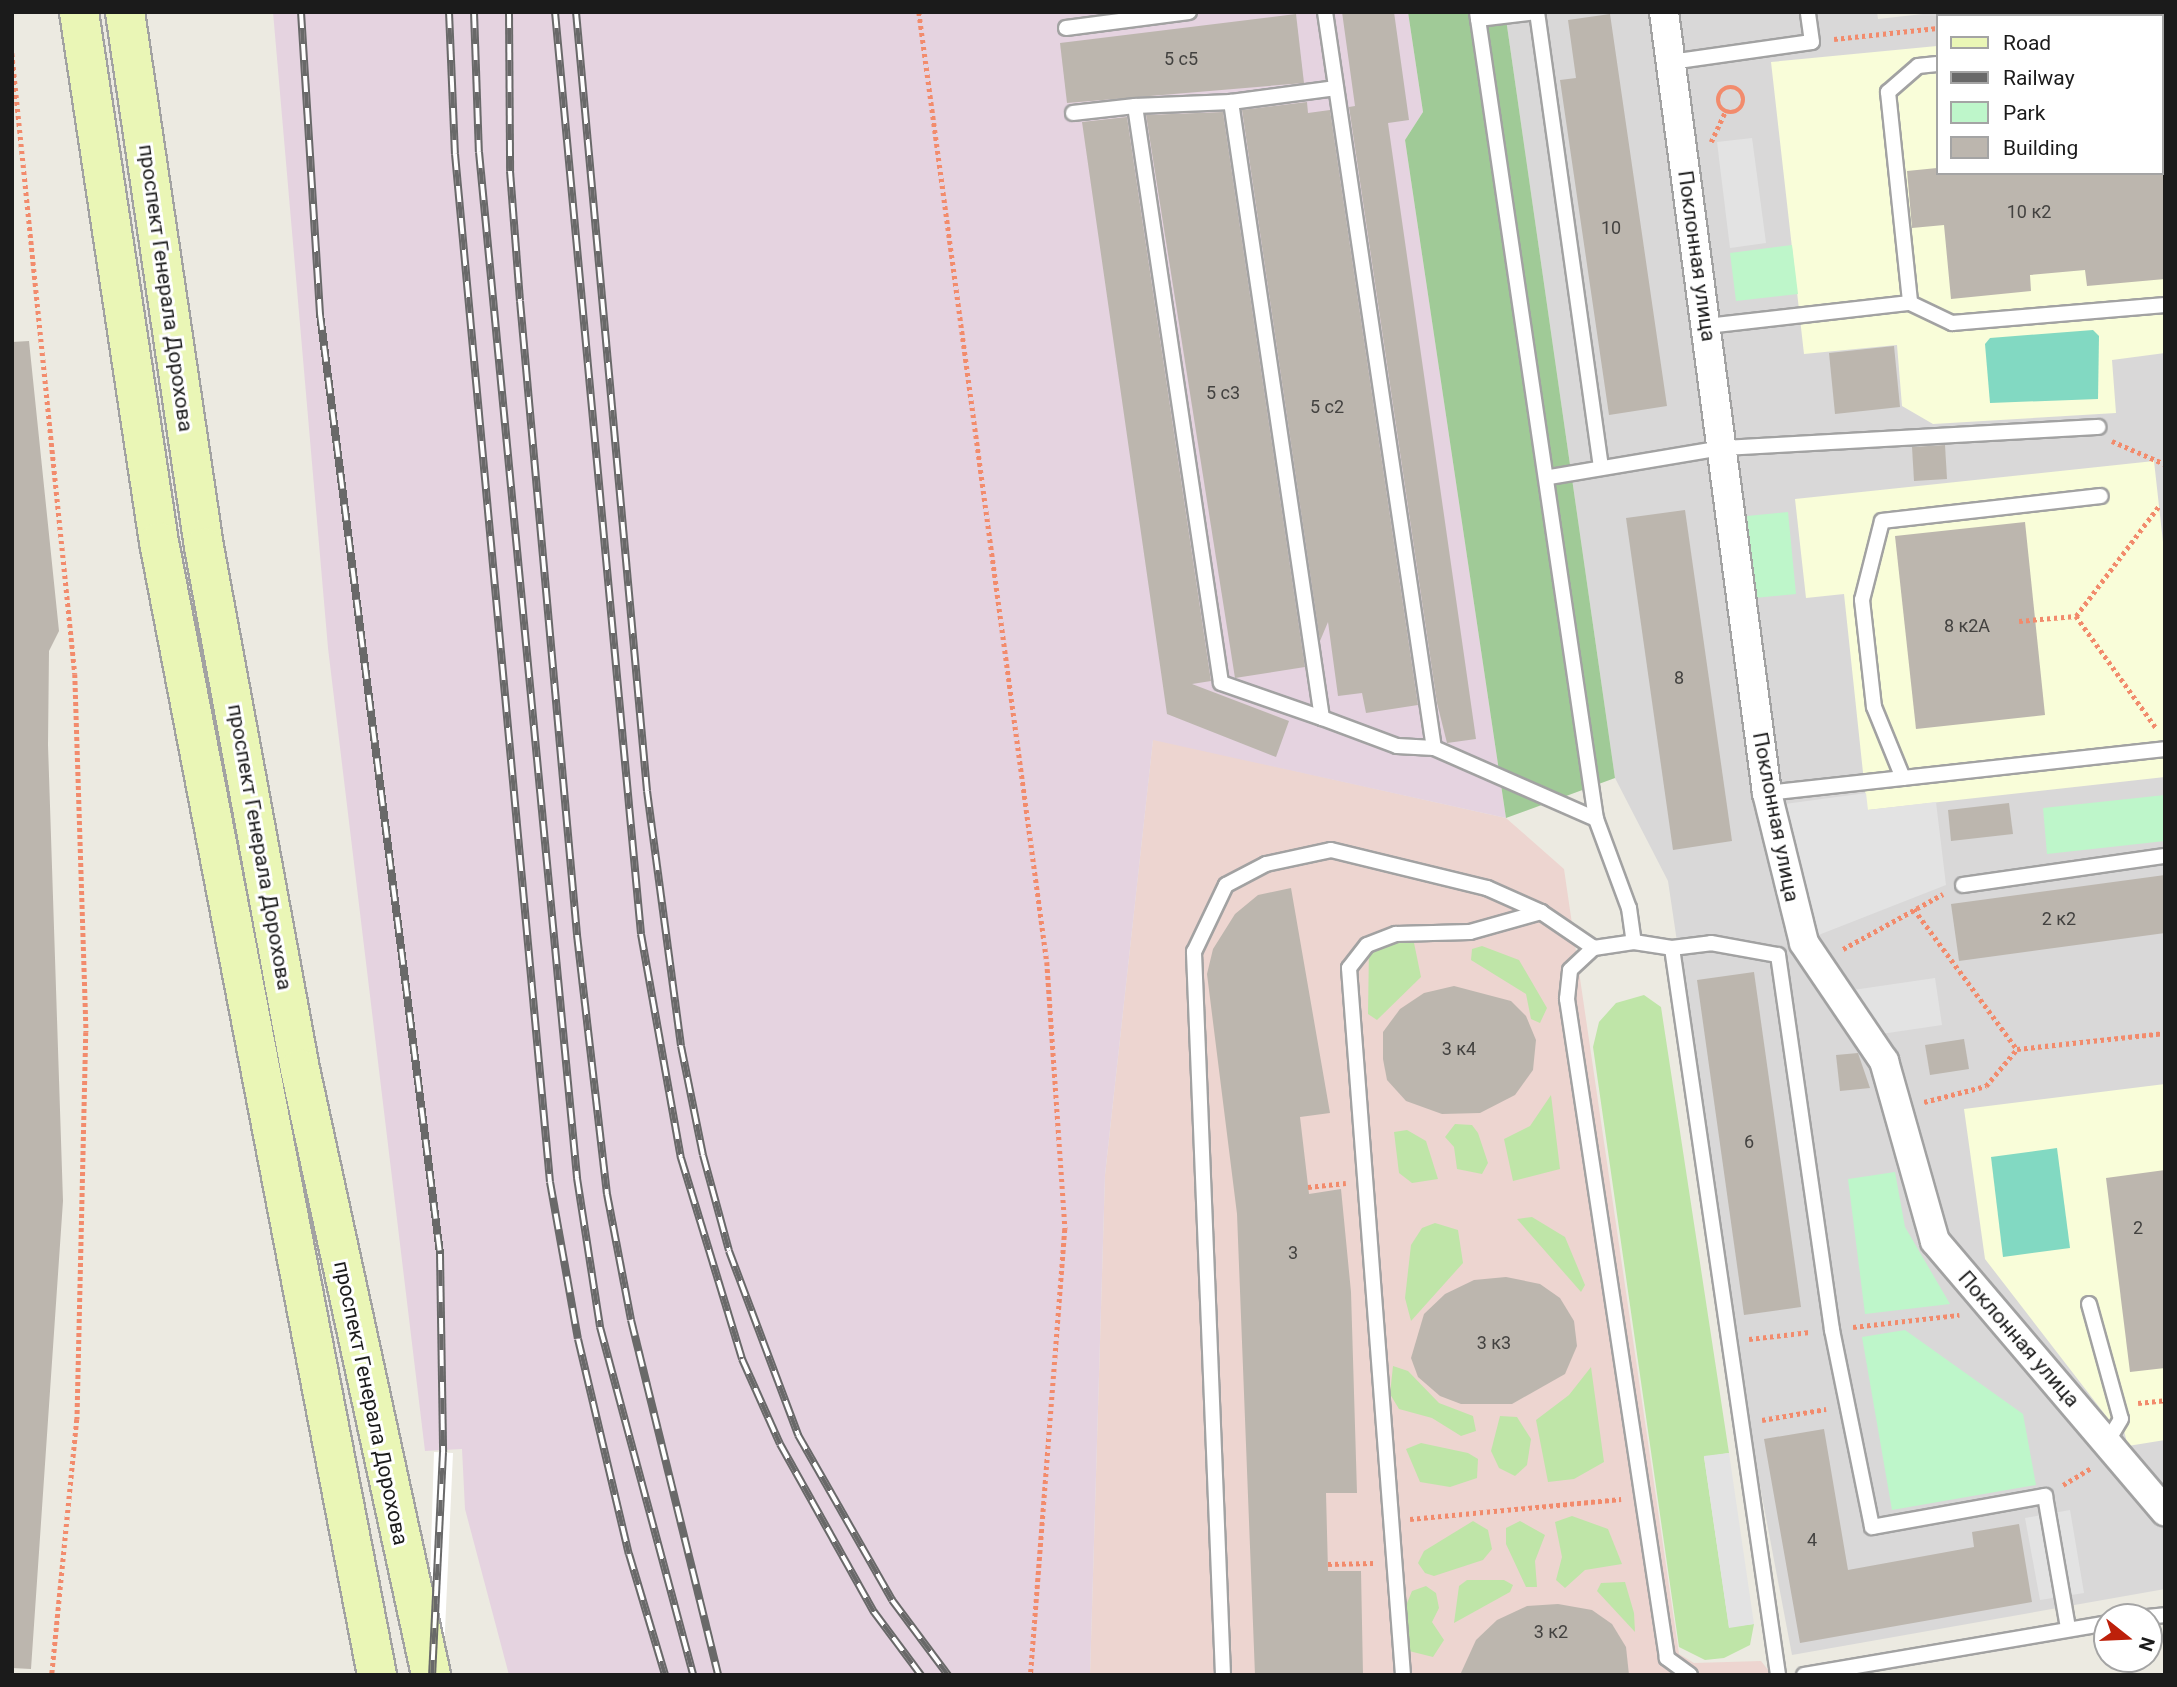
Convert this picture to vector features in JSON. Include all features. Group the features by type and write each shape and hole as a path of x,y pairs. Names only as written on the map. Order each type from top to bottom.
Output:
{"main road":[{"name":"проспект Генерала Дорохова","path":"79,12 159,542 377,1675"},
{"name":"проспект Генерала Дорохова","path":"125,12 204,547 298,1055 431,1675"}],"street":[{"name":"Поклонная улица","path":"1664,12 1767,793 1783,877 1804,943 1884,1061 1935,1241 2165,1511"}],"lane":[{"path":"1066,28 1189,12"},
{"path":"1325,12 1434,748"},
{"path":"1601,468 1537,12 1478,16 1550,477 1596,819 1629,908 1634,942"},
{"path":"1671,62 1812,42 1808,12"},
{"path":"1910,303 1888,92 1918,66 1936,64"},
{"path":"1073,113 1135,106 1231,102 1336,88"},
{"path":"1231,102 1322,718"},
{"path":"1135,106 1222,683 1397,746 1434,748 1596,819"},
{"path":"1707,326 1910,303 1952,323 2165,305"},
{"path":"1550,477 1721,449 2098,426"},
{"path":"1903,778 1874,707 1863,600 1882,521 2101,496"},
{"path":"1767,793 2165,750"},
{"path":"1223,1675 1194,952 1226,885 1266,864 1331,849 1427,870 1541,912 1594,948"},
{"path":"1963,885 2165,856"},
{"path":"1403,1675 1368,1181 1349,968 1356,954 1396,933 1469,932 1541,912"},
{"path":"1690,1675 1667,1658 1567,999 1570,970 1594,948 1634,942 1672,948 1711,943 1778,955 1832,1330 1851,1404 1872,1527 2045,1496 2068,1628"},
{"path":"1672,948 1778,1675"},
{"path":"2090,1304 2120,1419 2112,1448"},
{"path":"1804,1675 2093,1625"}],"path":[{"path":"919,12 1046,962 1065,1229 1031,1675"},
{"path":"1812,42 1936,28"},
{"path":"12,53 75,674 86,1032 76,1419 52,1675"},
{"path":"1736,88 1743,105 1725,112 1719,94 1736,88"},
{"path":"2098,426 2117,446 2165,464"},
{"path":"2019,621 2076,616 2159,506"},
{"path":"2076,616 2165,739"},
{"path":"1818,963 1963,885"},
{"path":"1914,909 2017,1049"},
{"path":"1897,1109 1986,1086 2017,1049 2165,1033"},
{"path":"1308,1187 1368,1181"},
{"path":"1729,1341 1995,1311"},
{"path":"1741,1424 1851,1404"},
{"path":"2045,1496 2112,1448"},
{"path":"1392,1520 1607,1501"},
{"path":"1328,1564 1395,1563"}],"shaded area":[{"path":"273,12 1408,12 1423,112 1405,140 1506,818 1153,740 1105,1175 1090,1675 509,1675 465,1509 462,1449 425,1451 328,648"},
{"path":"1505,12 1877,12 1878,19 1941,12 2165,12 2165,1589 1792,1655 1749,1428 1668,881 1615,778"},
{"path":"1936,46 1936,175 2163,175 2165,353 2112,360 2116,413 1933,424 1902,406 1897,345 1804,354 1771,62"},
{"path":"1752,138 1766,243 1730,248 1717,142"},
{"path":"2154,461 2165,560 2165,777 1867,810 1844,594 1806,598 1795,499"},
{"path":"1153,739 1506,818 1564,869 1679,1654 1694,1663 1761,1661 1772,1675 1090,1675 1105,1175"},
{"path":"1866,793 1868,810 1936,802 1946,885 1816,936 1798,903 1785,804"},
{"path":"1935,978 1942,1025 1881,1034 1853,990"},
{"path":"2165,1084 2165,1440 2128,1446 2121,1420 2110,1421 1985,1259 1964,1109"},
{"path":"1729,1453 1754,1624 1729,1628 1704,1456"},
{"path":"2070,1510 2084,1593 2040,1600 2025,1518"}],"green space":[{"path":"1408,12 1505,12 1615,778 1506,818 1405,140 1423,112"},
{"path":"1792,245 1798,294 1736,301 1730,253"},
{"path":"2093,330 2099,336 2098,399 1990,403 1985,344 1990,338"},
{"path":"1788,512 1796,594 1755,598 1747,516"},
{"path":"2165,795 2165,841 2047,854 2043,808"},
{"path":"1413,938 1421,977 1377,1020 1368,1014 1369,947 1383,939"},
{"path":"1482,946 1519,960 1547,1008 1540,1023 1531,1019 1526,994 1471,960 1472,949"},
{"path":"1644,995 1661,1007 1729,1453 1704,1457 1729,1627 1754,1624 1750,1645 1724,1658 1705,1660 1679,1647 1593,1047 1599,1022 1616,1003"},
{"path":"1551,1095 1560,1169 1513,1181 1504,1139 1530,1126"},
{"path":"1455,1124 1472,1125 1478,1133 1488,1163 1482,1174 1457,1169 1454,1147 1445,1137"},
{"path":"1407,1130 1426,1141 1438,1179 1412,1183 1399,1173 1394,1132"},
{"path":"2057,1148 2070,1248 2003,1257 1991,1157"},
{"path":"1895,1172 1905,1227 1950,1304 1865,1314 1848,1179"},
{"path":"1532,1217 1565,1237 1585,1285 1581,1292 1517,1219"},
{"path":"1435,1223 1458,1230 1463,1263 1411,1321 1405,1298 1411,1245 1422,1228"},
{"path":"1905,1330 2023,1414 2036,1485 1892,1510 1862,1337"},
{"path":"1393,1366 1408,1371 1439,1403 1473,1416 1476,1431 1461,1436 1432,1418 1399,1409 1390,1394"},
{"path":"1591,1367 1604,1462 1574,1479 1548,1482 1536,1420 1569,1395"},
{"path":"1500,1416 1517,1417 1531,1439 1527,1465 1515,1476 1499,1468 1491,1451"},
{"path":"1421,1443 1468,1453 1478,1459 1477,1478 1450,1487 1420,1482 1406,1449"},
{"path":"1572,1516 1608,1529 1622,1564 1585,1570 1565,1588 1556,1580 1562,1557 1555,1522"},
{"path":"1473,1521 1488,1530 1492,1549 1483,1560 1434,1576 1425,1573 1418,1563 1424,1551"},
{"path":"1520,1521 1545,1535 1535,1561 1537,1587 1526,1587 1506,1544 1506,1528"},
{"path":"1467,1580 1504,1580 1513,1585 1510,1592 1454,1623 1459,1586"},
{"path":"1625,1582 1634,1613 1635,1632 1597,1591 1601,1583"},
{"path":"1426,1586 1436,1593 1439,1608 1432,1622 1444,1640 1433,1657 1409,1651 1405,1641 1405,1608 1412,1591"}],"pier":[{"path":"434,1452 453,1453 443,1675 429,1610"}],"building":[{"path":"1342,12 1394,12 1409,120 1388,123 1476,739 1447,743 1437,703 1349,107 1355,106"},
{"path":"1296,14 1304,83 1067,103 1060,43"},
{"path":"1610,14 1667,406 1609,415 1560,80 1576,78 1568,20"},
{"path":"1307,102 1308,113 1330,110 1418,705 1366,713 1362,693 1338,696 1328,622 1320,641 1242,110"},
{"path":"1223,112 1305,667 1235,678 1146,115"},
{"path":"1127,117 1211,681 1192,684 1289,721 1276,757 1167,714 1082,122"},
{"path":"1936,168 1936,175 2165,173 2165,279 2087,286 2085,270 2030,275 2031,291 1951,299 1944,225 1912,228 1907,171"},
{"path":"29,341 59,631 49,651 48,745 63,1201 31,1669 12,1668 12,342"},
{"path":"1894,346 1900,407 1835,414 1829,353"},
{"path":"1945,445 1947,479 1914,481 1912,447"},
{"path":"1685,510 1732,841 1673,850 1626,518"},
{"path":"2025,522 2045,715 1916,729 1895,536"},
{"path":"2009,803 2013,834 1951,841 1948,810"},
{"path":"2165,875 2165,933 1959,961 1951,904"},
{"path":"1291,888 1330,1113 1300,1117 1309,1194 1341,1189 1351,1292 1357,1493 1326,1493 1328,1571 1361,1571 1363,1675 1255,1675 1237,1214 1207,974 1213,949 1235,914 1258,895"},
{"path":"1754,972 1801,1307 1744,1315 1697,980"},
{"path":"1454,986 1511,1001 1526,1016 1536,1040 1533,1070 1515,1095 1480,1113 1442,1114 1406,1101 1387,1080 1383,1059 1383,1032 1400,1009 1424,993"},
{"path":"1964,1039 1969,1069 1930,1075 1925,1045"},
{"path":"1858,1053 1870,1088 1840,1091 1836,1055"},
{"path":"2165,1170 2165,1368 2130,1372 2106,1178"},
{"path":"1506,1277 1540,1284 1560,1298 1574,1321 1577,1346 1565,1374 1512,1404 1461,1404 1440,1396 1418,1377 1411,1358 1424,1314 1445,1294 1474,1280"},
{"path":"1824,1429 1848,1570 1974,1547 1972,1532 2019,1524 2032,1602 1800,1643 1764,1439"},
{"path":"1558,1604 1592,1610 1612,1624 1626,1647 1629,1675 1460,1675 1476,1640 1497,1620 1527,1606"}],"railway":[{"path":"301,12 320,314 440,1254 443,1452 432,1675"},
{"path":"449,12 455,154 550,1182 578,1339 629,1554 665,1675"},
{"path":"474,12 479,152 577,1178 600,1327 693,1675"},
{"path":"509,12 510,171 520,301 577,935 607,1194 631,1320 718,1675"},
{"path":"555,12 641,934 681,1158 742,1359 780,1444 874,1612 921,1675"},
{"path":"576,12 647,791 681,1046 703,1155 729,1251 798,1435 892,1600 948,1675"}]}
